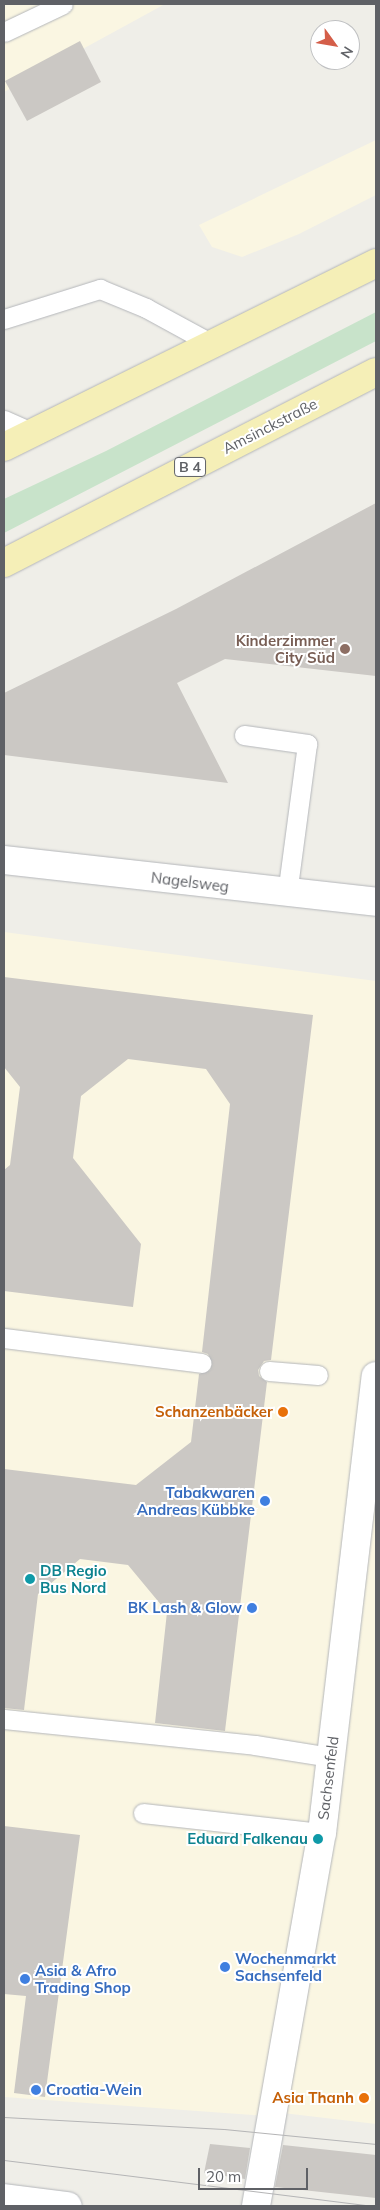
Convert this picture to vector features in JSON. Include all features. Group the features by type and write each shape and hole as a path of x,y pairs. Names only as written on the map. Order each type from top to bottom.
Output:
{"main road":[{"path":"4,447 376,263"},
{"name":"Amsinckstraße","path":"4,562 376,372"}],"street":[{"name":"Nagelsweg","path":"4,860 287,894 376,902"},
{"name":"Sachsenfeld","path":"256,2206 322,1833 331,1757 367,1537 376,1376"},
{"path":"4,2198 67,2206"}],"lane":[{"path":"4,32 63,4"},
{"path":"4,319 100,289 146,308 212,344"},
{"path":"4,420 33,433"},
{"path":"244,735 307,744 287,894"},
{"path":"4,1338 201,1363"},
{"path":"269,1371 318,1375"},
{"path":"4,1719 125,1731 331,1757"},
{"path":"143,1813 322,1833"}],"shaded area":[{"path":"4,4 165,4 4,92"},
{"path":"376,140 376,195 299,234 242,257 212,247 199,225"},
{"path":"4,932 376,981 376,2124 283,2113 282,2117 4,2097"}],"green space":[{"path":"376,312 376,341 4,533 4,499 106,451"}],"building":[{"path":"80,41 101,82 27,121 5,81"},
{"path":"376,503 376,676 225,659 177,683 228,783 4,755 4,693 176,609"},
{"path":"4,977 313,1015 271,1360 264,1361 258,1370 259,1376 267,1382 225,1731 155,1723 167,1612 128,1565 80,1559 38,1594 24,1710 4,1708 4,1469 136,1485 191,1442 199,1374 210,1370 212,1364 208,1354 202,1352 230,1104 206,1069 128,1059 81,1096 73,1158 141,1244 133,1307 4,1291 4,1170 10,1165 20,1087 4,1067"},
{"path":"4,1826 80,1835 45,2097 14,2093 26,1996 4,1994"},
{"path":"210,2144 250,2148 245,2179 204,2173"},
{"path":"283,2145 376,2155 376,2198 275,2187"}],"tram line":[{"path":"4,2117 224,2129 376,2144"},
{"path":"4,2160 371,2206"}],"place":[{"name":"Kinderzimmer City Süd","path":"345,649"},
{"name":"Schanzenbäcker","path":"283,1412"},
{"name":"Tabakwaren Andreas Kübbke","path":"265,1501"},
{"name":"DB Regio Bus Nord","path":"30,1579"},
{"name":"BK Lash & Glow","path":"252,1608"},
{"name":"Eduard Falkenau","path":"318,1839"},
{"name":"Wochenmarkt Sachsenfeld","path":"225,1967"},
{"name":"Asia & Afro Trading Shop","path":"25,1979"},
{"name":"Croatia-Wein","path":"36,2090"},
{"name":"Asia Thanh","path":"364,2098"}]}
